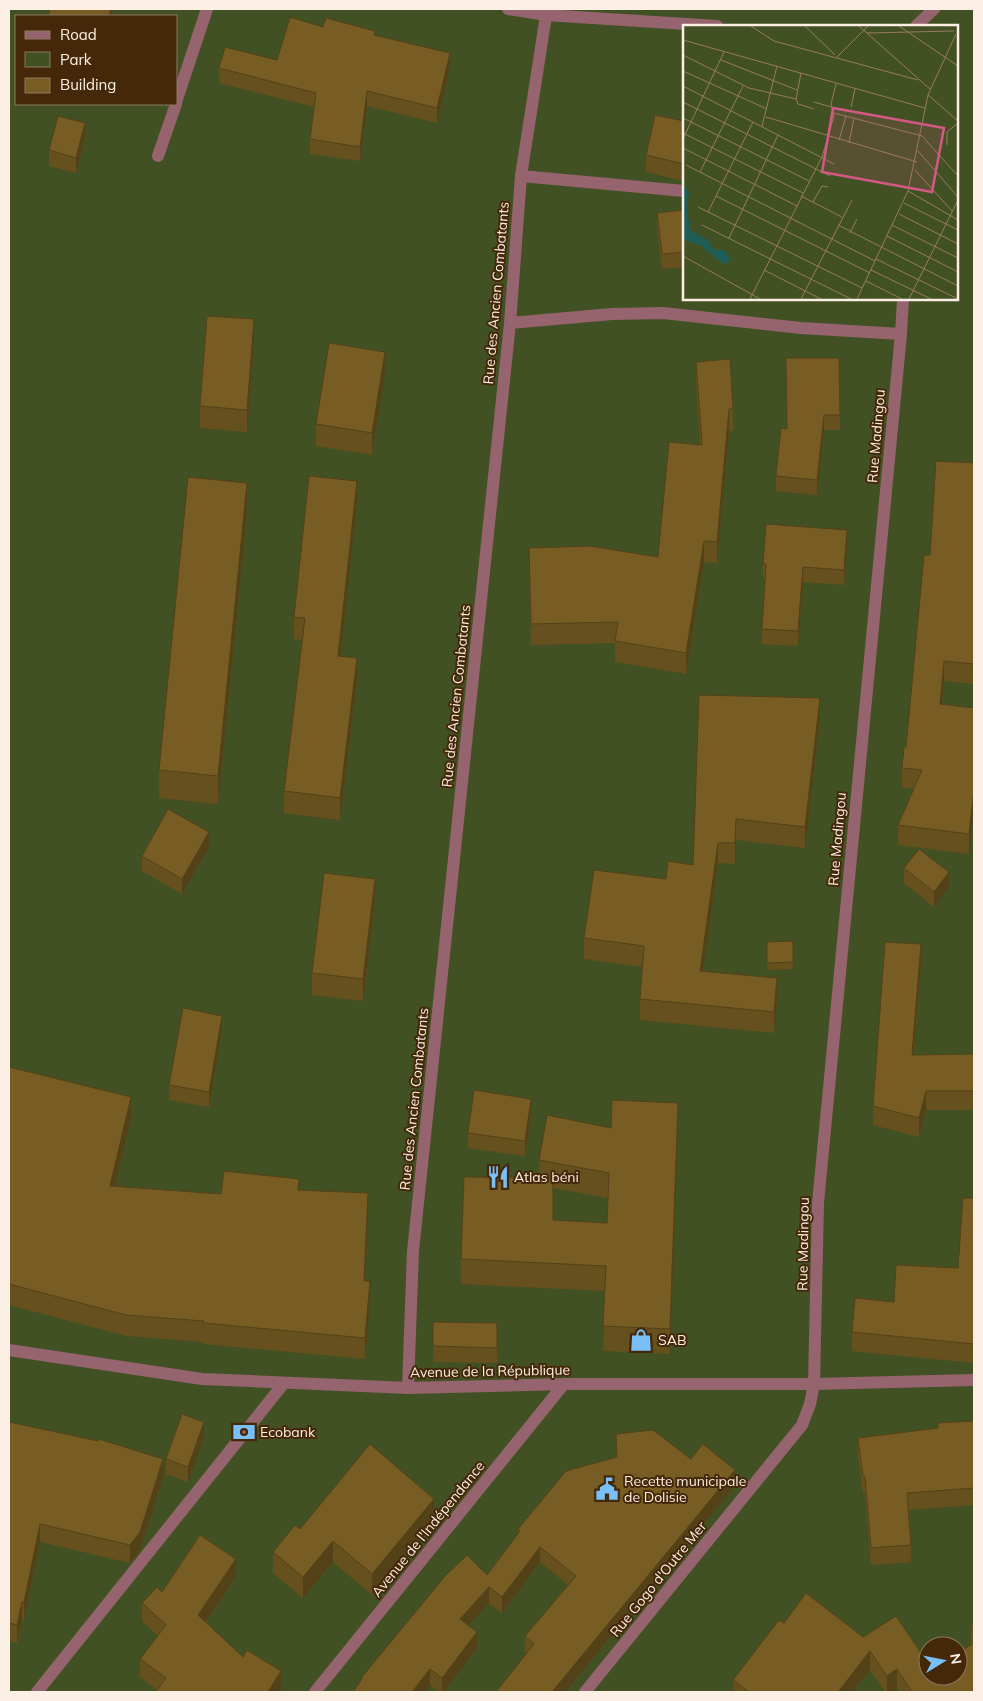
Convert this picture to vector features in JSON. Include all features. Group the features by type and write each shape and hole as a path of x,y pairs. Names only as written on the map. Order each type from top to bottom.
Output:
{"street":[{"path":"178,97 207,9"},
{"path":"508,9 705,25"},
{"path":"919,25 934,9"},
{"name":"Rue des Ancien Combatants","path":"408,1388 413,1251 510,323 521,176 546,12"},
{"path":"158,156 175,105"},
{"path":"521,176 683,191"},
{"name":"Rue Madingou","path":"814,1384 818,1202 903,300"},
{"path":"510,323 612,314 664,313 801,328 901,334"},
{"name":"Avenue de la République","path":"9,1350 202,1379 408,1388 564,1384 814,1384 974,1380"},
{"path":"37,1692 284,1383"},
{"name":"Avenue de l'Indépendance","path":"315,1692 564,1384"},
{"name":"Rue Gogo d'Outre Mer","path":"585,1692 802,1425 810,1404 814,1384"}],"green space":[{"path":"9,9 974,9 974,1692 9,1692"}],"building":[{"path":"50,9 111,9 109,15 48,15"},
{"path":"290,17 323,27 326,18 375,31 374,35 450,53 437,108 367,91 360,147 310,139 316,93 219,68 225,47 277,60"},
{"path":"655,115 683,121 683,164 646,155"},
{"path":"58,116 85,123 76,158 49,150"},
{"path":"683,210 683,252 662,254 657,213"},
{"path":"207,316 254,319 247,410 200,406"},
{"path":"329,343 385,352 372,433 316,424"},
{"path":"786,358 839,358 840,415 824,415 817,480 776,476 781,428 787,429"},
{"path":"730,359 733,409 729,409 717,542 704,541 686,653 615,641 618,622 531,624 529,548 590,546 658,557 669,442 702,445 696,362"},
{"path":"936,461 974,463 974,664 944,661 940,704 974,708 974,789 969,834 898,825 922,770 902,768 904,747 906,747 924,555 930,555"},
{"path":"309,476 357,481 338,656 357,658 340,798 284,791 305,618 294,617"},
{"path":"188,477 247,483 218,776 159,770"},
{"path":"766,524 847,530 844,570 803,567 798,631 762,629 766,564 763,564"},
{"path":"699,695 820,698 805,827 736,819 735,843 718,843 700,971 777,978 774,1012 640,999 644,946 584,938 594,870 666,879 668,861 693,865"},
{"path":"168,809 209,832 182,879 142,856"},
{"path":"919,849 949,872 934,892 904,868"},
{"path":"324,873 375,879 363,979 312,973"},
{"path":"793,941 793,962 767,963 767,942"},
{"path":"885,942 921,944 912,1055 974,1054 974,1091 926,1091 919,1118 873,1106"},
{"path":"183,1008 222,1016 209,1092 169,1085"},
{"path":"9,1067 131,1097 110,1186 221,1194 224,1171 299,1179 298,1190 368,1193 364,1281 370,1281 365,1338 126,1315 9,1284"},
{"path":"474,1090 531,1099 525,1141 468,1133"},
{"path":"612,1100 678,1103 670,1329 603,1326 606,1266 461,1259 464,1177 553,1178 553,1220 607,1223 609,1173 539,1160 547,1115 611,1128"},
{"path":"963,1198 974,1198 974,1344 852,1332 855,1298 894,1302 896,1265 958,1268"},
{"path":"433,1322 497,1323 497,1348 433,1346"},
{"path":"182,1414 204,1422 188,1467 166,1459"},
{"path":"974,1421 974,1488 907,1493 911,1545 871,1548 865,1477 863,1477 858,1438 938,1428 938,1423"},
{"path":"9,1422 98,1441 99,1439 163,1459 140,1532 130,1545 40,1524 24,1602 22,1602 17,1625 9,1623"},
{"path":"653,1430 691,1459 703,1444 735,1470 552,1692 496,1692 534,1644 525,1636 576,1576 540,1547 502,1597 489,1587 460,1619 477,1632 442,1678 430,1669 412,1692 353,1692 361,1678 446,1575 467,1555 487,1575 520,1531 518,1529 566,1471 617,1457 616,1434"},
{"path":"370,1444 434,1499 372,1574 333,1541 303,1577 273,1552 295,1525 300,1529"},
{"path":"200,1535 236,1559 198,1615 243,1657 247,1650 281,1671 268,1692 156,1692 166,1678 140,1659 166,1625 142,1603 157,1587 162,1592"},
{"path":"806,1593 863,1637 896,1616 918,1648 918,1686 968,1686 968,1647 974,1643 974,1692 912,1692 897,1669 887,1676 870,1651 838,1692 749,1692 733,1680 779,1620 784,1623"}],"place":[{"name":"Atlas béni","path":"498,1177"},
{"name":"SAB","path":"641,1340"},
{"name":"Ecobank","path":"244,1432"},
{"name":"Recette municipale de Dolisie","path":"607,1489"}]}
